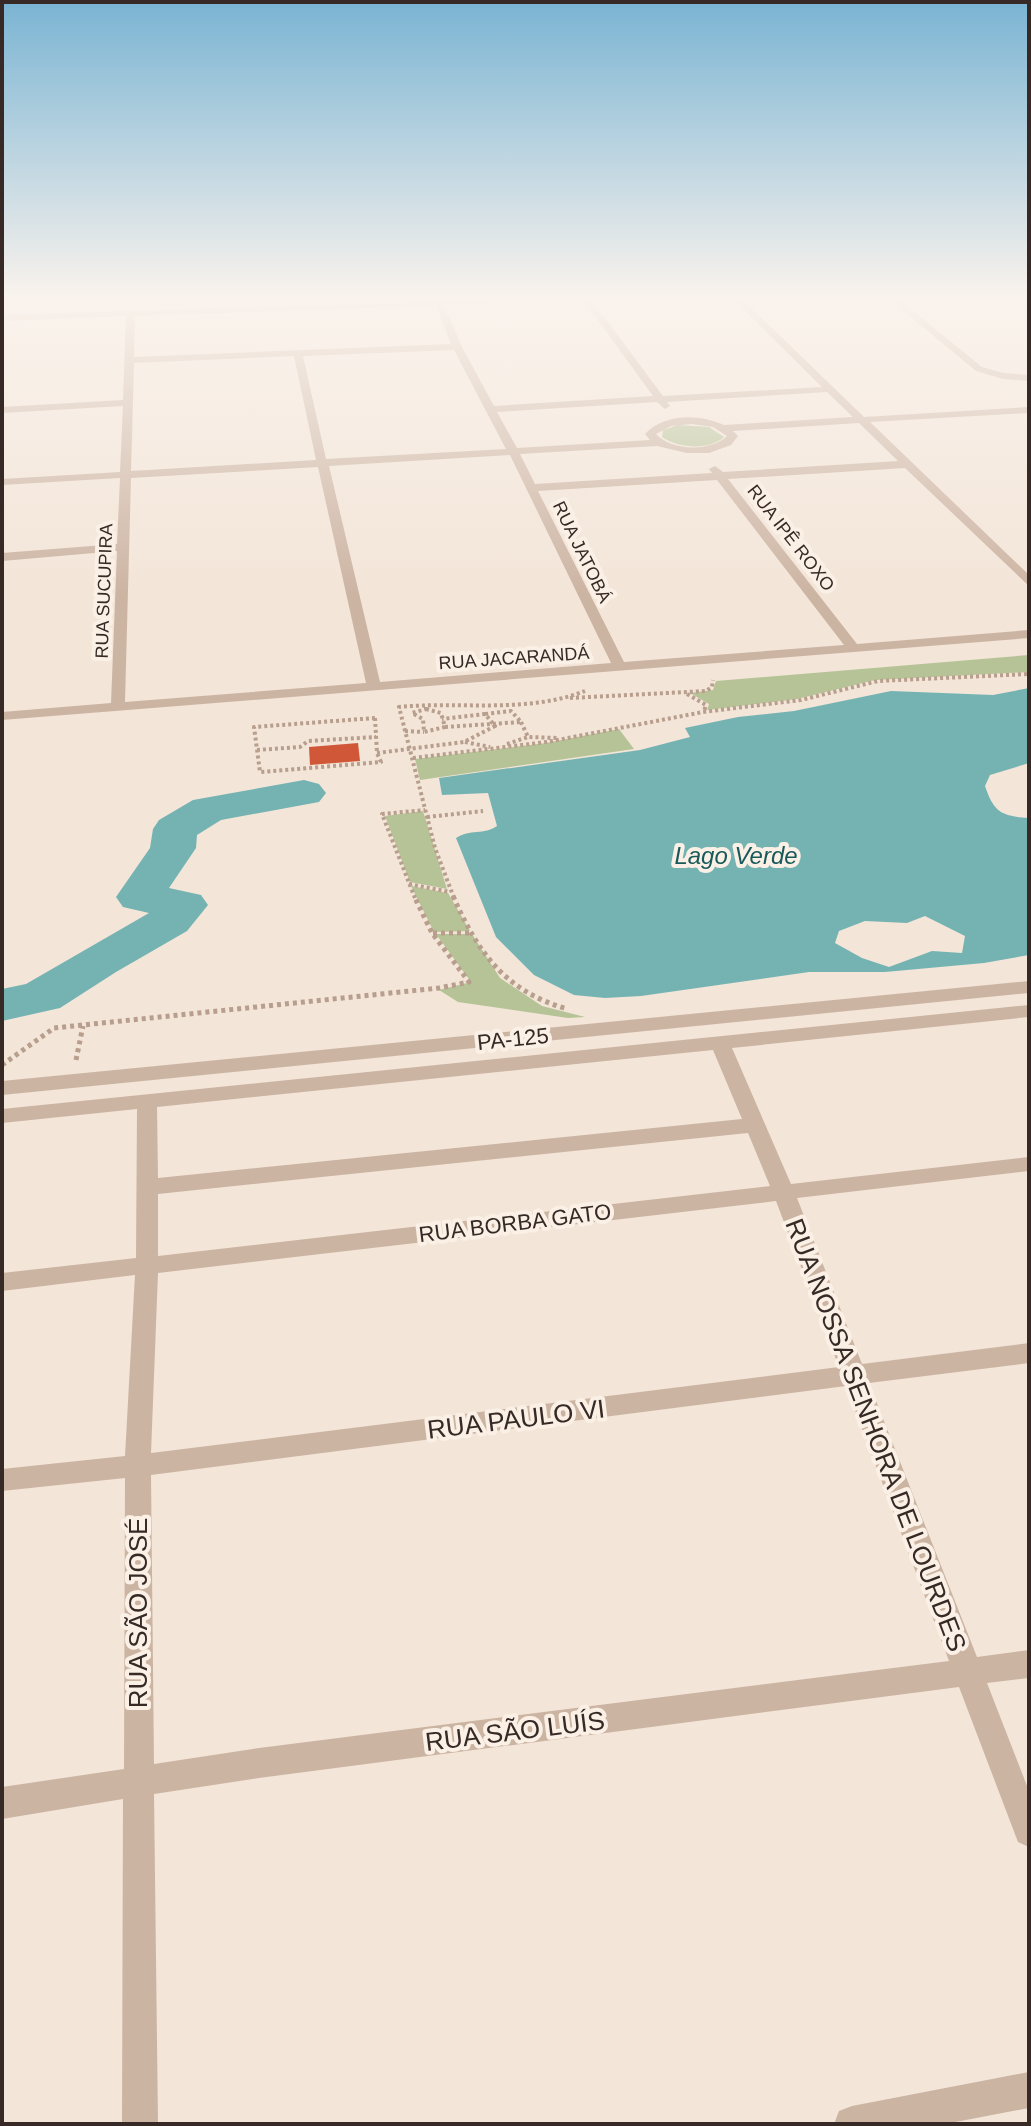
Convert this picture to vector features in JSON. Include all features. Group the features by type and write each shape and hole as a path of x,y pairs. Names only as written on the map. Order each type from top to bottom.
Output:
{"street":[{"name":"RUA SUCUPIRA","path":"118,707 127,397"},
{"path":"308,397 374,686"},
{"name":"RUA JATOBÁ","path":"485,397 620,668"},
{"path":"491,409 690,397"},
{"path":"839,397 1029,582"},
{"path":"659,399 678,422"},
{"path":"2,410 127,403"},
{"path":"654,438 654,429 678,422 703,423 728,432 1029,413"},
{"path":"2,482 126,470 654,438 701,450 724,445 728,432"},
{"name":"RUA IPÊ ROXO","path":"701,450 854,649"},
{"path":"531,488 908,464"},
{"path":"2,471 126,470"},
{"path":"2,557 123,547"},
{"name":"RUA JACARANDÁ","path":"2,716 1029,634"},
{"name":"PA-125","path":"2,1088 1029,987"},
{"name":"PA-125","path":"2,1116 719,1041 1027,1015"},
{"name":"RUA NOSSA SENHORA DE LOURDES","path":"719,1041 783,1191 1029,1831"},
{"name":"RUA SÃO JOSÉ","path":"140,2124 138,1466 147,1266 147,1102"},
{"path":"147,1187 756,1125"},
{"name":"RUA BORBA GATO","path":"2,1282 1029,1164"},
{"name":"RUA PAULO VI","path":"2,1480 138,1466 1029,1353"},
{"name":"RUA SÃO LUÍS","path":"2,1803 259,1763 1029,1664"},
{"path":"852,2124 1029,2090"}],"path":[{"path":"413,758 568,738 703,712 801,700 878,681 1029,674"},
{"path":"544,1003 503,976 473,933 450,892 399,707 440,703 459,708 684,693 706,691 712,687 713,680"},
{"path":"565,699 581,691 595,690"},
{"path":"684,693 706,705 703,712"},
{"path":"424,732 423,719 412,713 426,709 441,713 445,727"},
{"path":"442,719 511,711 528,737"},
{"path":"485,714 495,726"},
{"path":"375,718 377,753 381,762 260,772 257,750 254,727 375,718"},
{"path":"405,731 424,732 445,727 521,722"},
{"path":"464,742 495,726"},
{"path":"257,750 300,747 308,741 376,737"},
{"path":"377,753 464,742 496,748 528,737 568,738"},
{"path":"2,1065 54,1028 439,988 469,982 432,933 408,883 382,814 425,810"},
{"path":"427,817 483,811"},
{"path":"408,883 450,892"},
{"path":"432,933 473,933"}],"green space":[{"path":"678,425 709,427 724,437 710,444 693,446 676,444 662,437 663,430"},
{"path":"1029,655 1029,672 875,680 797,699 707,710 709,704 690,693 713,690 716,681"},
{"path":"619,729 634,749 420,780 415,759 546,743"},
{"path":"423,811 447,889 410,882 385,816"},
{"path":"411,886 448,893 470,931 434,932"},
{"path":"436,934 472,934 500,978 542,1006 585,1017 568,1018 458,1002 439,990 471,982"}],"water":[{"name":"Lago Verde","path":"1029,688 1029,763 990,775 985,786 1000,811 1029,818 1029,955 984,963 885,972 809,972 641,996 605,998 574,995 534,975 496,937 456,838 497,826 488,793 442,795 439,778 640,750 690,737 685,728 738,717 794,711 891,691 993,695","holes":["925,916 965,936 962,953 932,951 889,967 862,958 835,943 839,931 865,921 907,923"]}],"building":[{"path":"358,743 360,761 310,765 309,747"}],"waterway":[{"path":"2,1005 42,997 170,921 184,905 140,897 173,848 175,829 208,809 304,793"}]}
